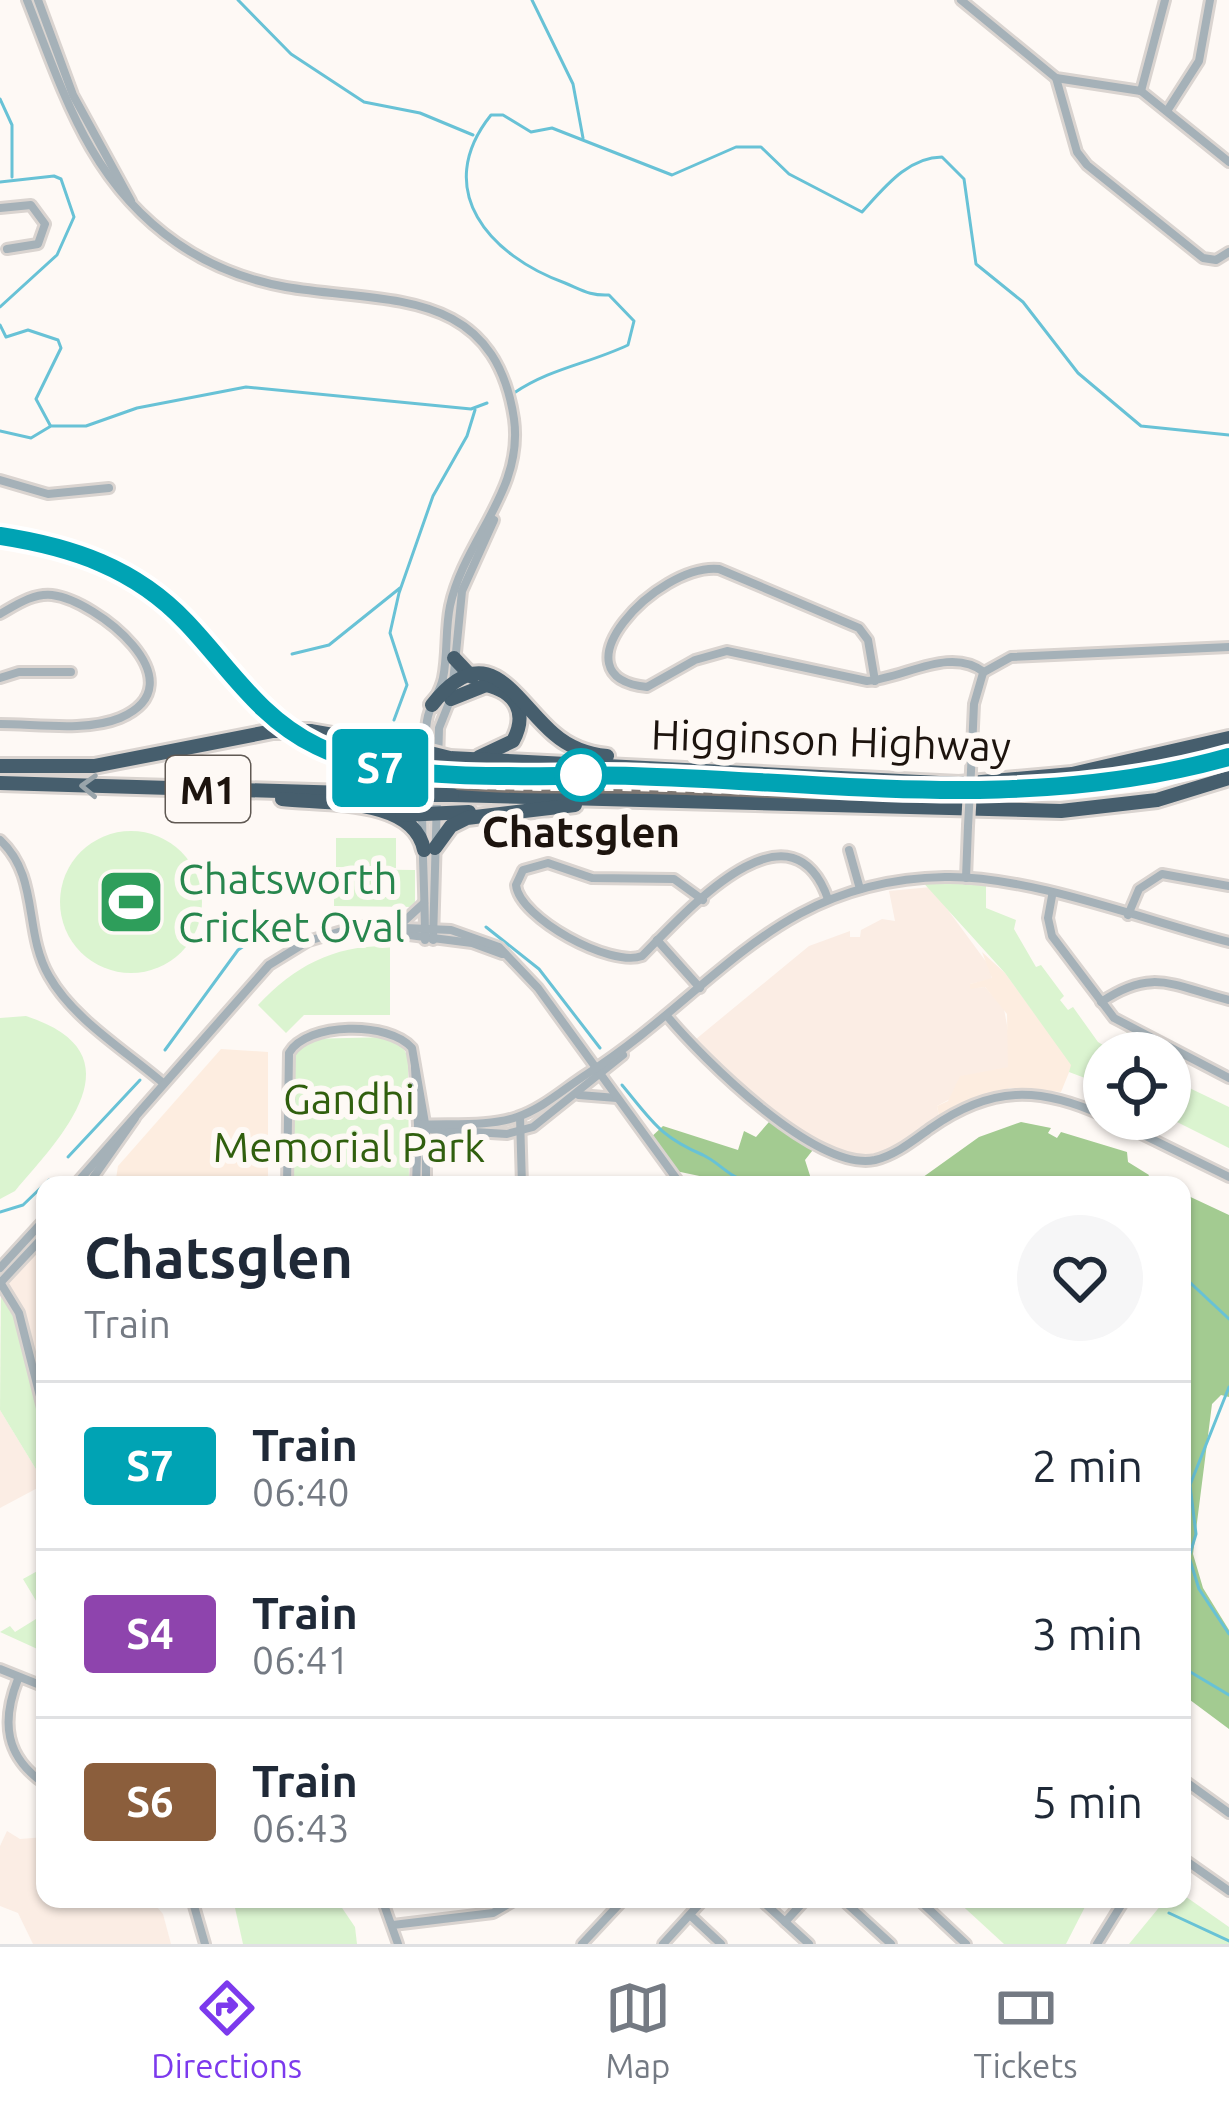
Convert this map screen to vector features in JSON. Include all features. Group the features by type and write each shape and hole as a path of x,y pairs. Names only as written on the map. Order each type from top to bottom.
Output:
{"highway":[{"path":"454,658 473,682 506,692 518,706 520,722 509,745 468,760"},
{"path":"432,705 449,686 473,682 510,685 550,731 579,750 653,766"},
{"name":"Higginson Highway","path":"0,766 111,764 273,730 310,731 468,760 985,784 1106,769 1229,738"},
{"name":"Higginson Highway","path":"0,783 1060,812 1156,800 1229,778"},
{"path":"164,788 396,814 536,809"},
{"path":"396,814 415,828 430,849 466,818 646,798"}],"street":[{"path":"27,0 70,114 115,189 177,243 240,275 291,288 404,298 440,311 470,333 498,370 514,417 513,462 462,591 431,815"},
{"path":"38,0 73,95 135,207"},
{"path":"961,0 1056,78 1141,91 1229,162"},
{"path":"1141,91 1165,0"},
{"path":"1167,111 1199,61 1210,0"},
{"path":"1056,78 1064,115 1087,165 1202,258 1216,260 1229,251"},
{"path":"0,208 31,206 45,224 38,244 7,249"},
{"path":"4,482 48,494 109,488"},
{"path":"449,686 454,590 497,507"},
{"path":"875,681 868,640 859,628 719,569 696,569 663,584 613,630 608,646 614,670 642,687 658,683 694,660 727,652 754,653 838,678 875,681 956,661 984,672"},
{"path":"0,614 40,595 68,600 135,643 148,669 141,700 116,720 0,724"},
{"path":"966,878 974,704 984,672 1011,657 1229,647"},
{"path":"0,678 19,672 71,672"},
{"path":"429,934 424,903 430,849 432,705"},
{"path":"0,840 23,868 35,944 56,987 164,1083"},
{"path":"430,849 440,917 459,932 491,943 513,961 674,1176"},
{"path":"849,850 860,889"},
{"path":"704,900 674,879 592,878 548,863 529,866 517,880 518,898 529,911 604,955 634,959 658,940 748,862 771,855 808,867 828,899"},
{"path":"1128,915 1142,885 1162,874 1229,886"},
{"path":"422,1127 522,1132 579,1095 598,1073 771,926 860,889 920,878 966,878 1229,942"},
{"path":"1052,896 1049,931 1123,1026 1229,1078"},
{"path":"429,934 435,899"},
{"path":"393,927 410,921 424,903"},
{"path":"83,1176 269,965 308,941 352,928 393,927 478,945 513,961"},
{"path":"352,928 459,932"},
{"path":"658,940 700,988"},
{"path":"1101,1002 1128,984 1147,980 1229,1000"},
{"path":"667,1016 718,1072 817,1146 847,1160 887,1156 952,1112 1000,1094 1049,1094 1083,1108"},
{"path":"287,1176 287,1068 297,1041 314,1033 391,1034 410,1045 422,1102 417,1176"},
{"path":"416,1064 426,1176"},
{"path":"422,1127 520,1117 598,1073"},
{"path":"579,1095 618,1099"},
{"path":"422,1102 439,1123"},
{"path":"94,1176 139,1112"},
{"path":"520,1117 521,1176"},
{"path":"427,1152 438,1137 453,1132"},
{"path":"1152,1140 1229,1177"},
{"path":"0,1268 36,1229"},
{"path":"36,1244 0,1282 21,1317 36,1379"},
{"path":"0,1669 36,1684"},
{"path":"18,1679 8,1708 10,1742 20,1761 36,1776"},
{"path":"1191,1786 1229,1814"},
{"path":"1219,1806 1229,1794"},
{"path":"1191,1865 1229,1892"},
{"path":"195,1908 206,1944"},
{"path":"386,1908 398,1944"},
{"path":"393,1925 500,1908"},
{"path":"582,1944 616,1908"},
{"path":"663,1944 696,1908"},
{"path":"770,1908 809,1944"},
{"path":"785,1922 798,1908"},
{"path":"852,1908 891,1944"},
{"path":"928,1908 966,1944"},
{"path":"1097,1944 1119,1908"},
{"path":"690,1915 721,1944"}],"shaded area":[{"path":"931,887 990,967 992,979 970,984 971,988 985,987 1004,1009 1009,1036 1008,1068 937,1106 940,1122 876,1160 826,1153 718,1072 690,1044 809,946 850,931 850,937 860,937 861,930 882,919 895,921 889,891"},
{"path":"982,952 1005,973 1072,1065 1061,1092 1010,1088 939,1116 937,1106 948,1101 960,1076 1008,1067 1007,1014 985,987 970,989 970,984 992,978"},
{"path":"221,1049 268,1052 268,1176 116,1176 118,1166"},
{"path":"36,1245 36,1387 1,1282"},
{"path":"0,1410 36,1469 36,1489 0,1508"},
{"path":"7,1831 20,1839 36,1838 36,1908 158,1908 171,1944 33,1944 18,1913 0,1906 0,1846"}],"green space":[{"name":"Chatsworth Cricket Oval","path":"131,831 158,837 181,852 196,875 202,902 196,929 181,952 158,967 131,973 104,967 81,952 66,929 60,902 66,875 81,852 104,837"},
{"path":"336,838 396,838 396,868 336,867"},
{"path":"334,869 415,870 415,907 334,906"},
{"path":"919,878 986,880 986,908 1016,920 1014,929 1036,967 1041,965 1064,996 1060,1000 1068,1010 1073,1007 1091,1032 1083,1032 1083,1077 1069,1072 1071,1065 1005,973"},
{"path":"390,946 390,1015 304,1015 286,1033 258,1005 317,960 351,949"},
{"path":"26,1016 61,1032 80,1052 86,1074 82,1098 70,1122 15,1191 0,1199 0,1018"},
{"name":"Gandhi Memorial Park","path":"389,1037 400,1042 408,1057 409,1176 291,1176 293,1051 306,1039"},
{"path":"1191,1089 1229,1107 1229,1148 1191,1129"},
{"path":"775,1115 816,1146 805,1160 810,1176 699,1176 671,1170 648,1140 663,1126 738,1150 744,1131 756,1137"},
{"path":"1021,1122 1051,1128 1048,1133 1057,1138 1061,1132 1127,1152 1128,1162 1149,1175 1148,1176 925,1176 979,1137"},
{"path":"1191,1197 1229,1215 1229,1397 1221,1395 1212,1404 1193,1554 1203,1588 1229,1630 1229,1729 1191,1701"},
{"path":"1,1282 10,1293 36,1383 36,1469 0,1410"},
{"path":"36,1572 36,1601 23,1579"},
{"path":"36,1619 36,1648 0,1632 10,1626 15,1632"},
{"path":"1191,1900 1229,1927 1229,1944 1129,1944 1159,1908 1191,1908"},
{"path":"235,1908 342,1908 355,1927 357,1944 243,1944"},
{"path":"965,1908 1084,1908 1066,1944 1004,1944"}],"waterway":[{"path":"238,0 291,54 364,102 420,113 473,135"},
{"path":"532,0 573,84 583,138"},
{"path":"0,99 12,125 12,177"},
{"path":"514,393 628,345 634,321 609,295 581,290 513,256 477,217 468,194 467,169 474,143 491,115 503,115 531,132 552,128 672,175 736,147 761,147 789,174 862,212 908,168 942,157 964,179 976,264 1023,302 1078,373 1141,426 1229,435"},
{"path":"0,182 61,179 74,217 57,255 0,307"},
{"path":"0,325 6,337 28,330 58,340 61,348 36,399 50,425"},
{"path":"0,431 31,438 51,426 86,426 137,408 246,387 471,409 487,403"},
{"path":"394,720 407,685 390,633 399,593 433,496 467,436 475,410"},
{"path":"292,654 329,645 400,588"},
{"path":"165,1050 238,950 280,921"},
{"path":"486,927 539,969 600,1048"},
{"path":"68,1157 140,1080"},
{"path":"622,1085 666,1134 734,1176"},
{"path":"0,1212 23,1205 36,1192"},
{"path":"1191,1283 1229,1319"},
{"path":"1191,1482 1229,1387"},
{"path":"1191,1493 1196,1534 1191,1550"},
{"path":"1191,1563 1199,1589 1229,1634"},
{"path":"1191,1672 1229,1695"},
{"path":"1169,1913 1229,1941"}],"railway":[{"path":"0,539 74,556 140,587 179,620 276,724 317,750 396,777 480,788 940,796 1085,788 1229,761"}],"train":[{"name":"S7","path":"0,536 75,551 132,577 172,608 270,716 314,745 375,767 440,773 758,780 962,794 1114,783 1229,757"}],"place":[{"name":"Chatsglen","path":"581,775"},
{"name":"Chatsworth Cricket Oval","path":"131,902"}]}
